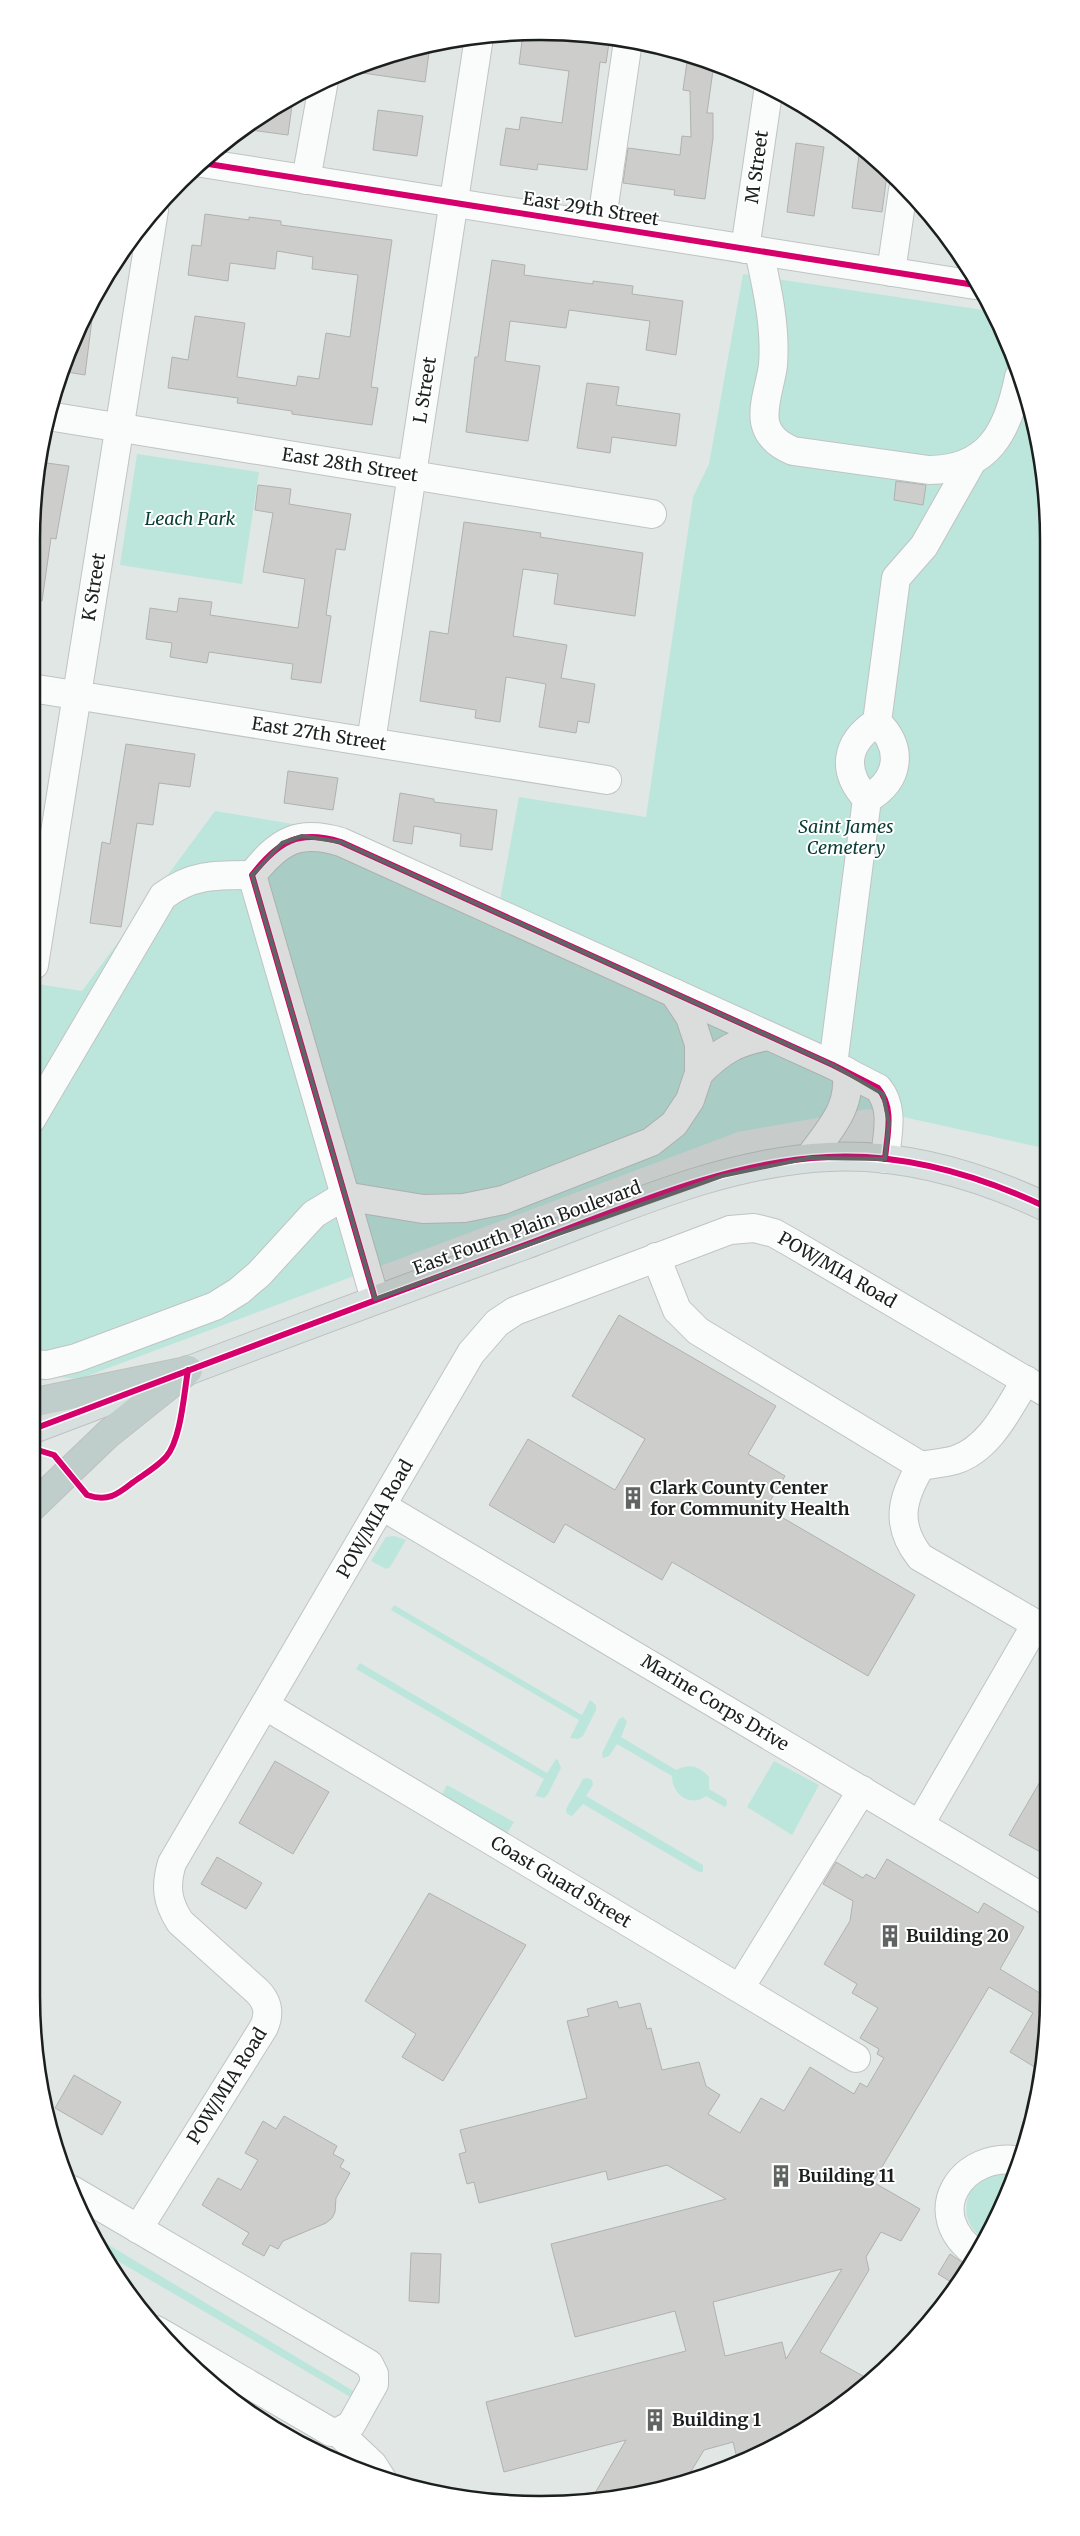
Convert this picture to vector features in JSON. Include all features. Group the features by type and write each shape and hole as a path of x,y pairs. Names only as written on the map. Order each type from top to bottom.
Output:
{"highway":[{"path":"40,1401 188,1370"},
{"path":"40,1499 108,1434 188,1370"}],"main road":[{"name":"East Fourth Plain Boulevard","path":"40,1427 375,1299 676,1190 747,1169 809,1158 850,1156 914,1162 961,1174 1040,1205"}],"street":[{"name":"L Street","path":"371,742 478,44"},
{"path":"601,226 627,48"},
{"path":"306,180 322,91"},
{"name":"M Street","path":"768,96 752,250 771,310 773,364 765,421 774,440 792,451 929,470 951,470 971,463"},
{"name":"East 29th Street","path":"210,164 969,284"},
{"path":"892,272 902,195"},
{"name":"K Street","path":"40,922 152,225"},
{"path":"877,722 896,578 924,546 971,463 988,450 1000,432 1014,400 1016,390"},
{"name":"East 28th Street","path":"56,417 652,514"},
{"name":"East 27th Street","path":"40,690 607,780"},
{"path":"867,799 856,788 850,773 850,758 854,742 864,730 877,722"},
{"path":"867,799 879,792 888,782 894,770 893,743 887,731 877,722"},
{"path":"809,1158 842,1111 848,1088 839,1068 867,799"},
{"path":"40,1105 163,896 178,885 196,878 252,875 264,860 282,843 302,836 322,836 341,842 839,1068 878,1088 883,1094 889,1123 885,1159"},
{"path":"252,875 375,1299"},
{"path":"40,1365 47,1365 76,1358 215,1306 239,1291 259,1274 314,1214 344,1196 423,1209 464,1208 503,1200 651,1142 674,1124 690,1100 699,1073 699,1044 690,1017 674,993"},
{"path":"699,1073 718,1054 742,1041 768,1036"},
{"name":"POW/MIA Road","path":"138,2229 267,2019 268,2012 263,1997 180,1922 171,1908 167,1894 168,1878 172,1864 471,1353 497,1323 515,1311 536,1302 656,1257 730,1230 754,1228 774,1233 1037,1387"},
{"path":"656,1257 677,1310 698,1331 920,1466 956,1460 978,1448 998,1425 1037,1387"},
{"path":"920,1466 910,1484 903,1506 904,1528 909,1544 920,1557 1036,1624 920,1824"},
{"name":"Marine Corps Drive","path":"382,1506 1040,1896"},
{"name":"Coast Guard Street","path":"266,1706 856,2058"},
{"path":"740,1988 862,1790"},
{"path":"971,2249 958,2239 950,2224 949,2206 954,2190 968,2173 986,2163 1006,2159 1012,2160"},
{"path":"82,2196 369,2364 374,2374 374,2384 351,2425 338,2432"},
{"path":"181,2345 324,2429 338,2432 375,2467"}],"highlighted area":[{"path":"302,836 341,842 833,1065 883,1094 889,1123 885,1159 809,1158 722,1176 375,1299 252,875 282,843"}],"green space":[{"name":"Saint James Cemetery","path":"743,274 983,310 1002,349 1023,411 1036,475 1039,507 1039,1147 867,1109 738,1132 79,1379 40,1376 40,984 82,991 215,811 359,835 500,900 519,797 646,817 693,497 709,464"},
{"name":"Leach Park","path":"137,454 259,472 242,584 120,565"},
{"path":"394,1536 406,1540 390,1567 386,1569 371,1561 386,1537"},
{"path":"394,1605 582,1715 590,1700 596,1705 596,1710 583,1736 578,1739 570,1738 579,1720 391,1610"},
{"path":"360,1663 547,1773 556,1759 558,1760 561,1768 548,1794 544,1798 535,1796 544,1779 356,1669"},
{"path":"623,1717 627,1722 621,1737 676,1770 690,1766 702,1770 709,1777 709,1789 726,1799 727,1804 725,1807 706,1796 700,1799 688,1800 675,1788 672,1776 617,1744 609,1756 603,1758 602,1753 619,1719"},
{"path":"774,1761 819,1785 792,1835 747,1807"},
{"path":"583,1779 592,1780 593,1785 586,1796 703,1865 703,1872 699,1872 583,1804 572,1816 567,1814 566,1809"},
{"path":"447,1785 514,1822 506,1835 441,1796"},
{"path":"1009,2169 979,2235 967,2218 966,2210 970,2193 979,2175"},
{"path":"105,2243 355,2392 352,2398 115,2259"}],"building":[{"path":"522,41 573,41 609,45 606,63 600,62 587,170 538,164 537,170 500,165 506,128 519,130 521,117 562,123 569,71 519,64"},
{"path":"429,53 425,82 363,73"},
{"path":"687,63 713,71 707,113 713,113 713,138 705,199 674,195 675,190 623,183 628,148 680,155 682,136 691,137 690,91 683,90"},
{"path":"292,106 288,135 253,130"},
{"path":"378,110 423,116 417,156 373,150"},
{"path":"796,143 824,147 814,216 787,212"},
{"path":"859,155 886,179 882,212 852,208"},
{"path":"205,214 249,220 249,217 281,221 281,225 392,240 371,387 378,388 372,425 292,414 292,411 237,403 238,398 168,388 172,357 188,360 195,316 245,323 237,377 296,386 298,376 319,379 326,333 350,337 358,275 312,269 313,257 277,251 275,269 230,263 228,281 188,275 192,245 201,246"},
{"path":"492,260 525,265 524,275 593,284 593,281 633,286 632,294 683,301 676,355 646,350 650,321 569,310 566,328 510,321 505,361 540,366 528,441 466,432 475,357 478,357"},
{"path":"92,319 85,375 69,372"},
{"path":"587,383 619,387 616,405 680,414 676,446 612,437 610,453 577,448"},
{"path":"46,463 69,466 56,539 51,538 42,601 40,601 41,507"},
{"path":"896,481 926,485 923,505 894,500"},
{"path":"258,485 291,489 289,504 351,514 345,550 336,549 326,615 331,616 321,683 291,679 293,664 209,652 207,663 170,657 172,643 146,639 150,608 177,612 179,598 212,602 210,615 298,628 305,579 263,572 273,513 255,510"},
{"path":"464,522 541,533 540,537 643,553 635,616 554,604 558,574 523,569 513,636 567,645 561,678 595,684 589,723 578,721 576,733 539,727 546,684 506,677 500,722 475,718 476,710 420,701 430,631 448,634"},
{"path":"126,744 195,754 190,787 159,783 153,825 137,823 121,927 90,923 102,842 110,844"},
{"path":"288,771 338,778 333,810 284,803"},
{"path":"400,793 434,799 434,802 497,810 492,850 460,846 461,834 414,826 412,844 393,841"},
{"name":"Clark County Center for Community Health","path":"619,1315 776,1406 748,1454 785,1476 766,1508 915,1595 868,1676 672,1562 662,1580 565,1524 554,1543 489,1505 528,1439 615,1490 645,1439 572,1396"},
{"path":"275,1761 329,1792 293,1854 239,1823"},
{"path":"1040,1782 1040,1852 1009,1835"},
{"path":"217,1857 262,1883 246,1909 201,1884"},
{"path":"887,1859 978,1913 984,1903 1024,1927 1000,1969 1040,1993 1040,1996 1035,2067 1010,2052 1033,2013 989,1987 873,2182 920,2209 901,2241 881,2232 866,2257 869,2270 820,2352 864,2377 818,2412 790,2429 736,2455 733,2442 704,2450 690,2472 669,2479 595,2493 626,2440 504,2472 486,2402 686,2351 675,2311 575,2337 551,2244 726,2199 667,2165 608,2180 606,2171 479,2203 474,2182 467,2184 459,2154 466,2152 460,2130 587,2098 567,2021 589,2016 587,2009 617,2001 619,2008 640,2003 647,2029 651,2028 662,2070 699,2062 706,2086 720,2095 708,2114 740,2133 761,2098 784,2111 810,2067 854,2094 860,2083 867,2087 884,2058 877,2054 879,2049 860,2038 878,2008 852,1993 857,1984 824,1964 850,1921 853,1901 823,1884 836,1862 863,1878 866,1874 875,1879","holes":["842,2269 786,2359 782,2342 725,2356 713,2302"]},
{"path":"429,1893 526,1945 443,2081 402,2057 416,2034 365,2001"},
{"path":"74,2075 121,2102 102,2135 55,2108"},
{"path":"284,2116 337,2146 333,2154 344,2160 340,2167 350,2173 336,2198 335,2212 332,2218 326,2223 283,2241 278,2249 270,2245 264,2256 242,2244 249,2233 202,2205 218,2178 241,2190 258,2160 245,2153 263,2121 276,2129"},
{"path":"411,2253 441,2254 439,2303 409,2301"},
{"path":"950,2254 963,2263 950,2282 938,2274"}],"cycle path":[{"path":"210,164 969,284"},
{"path":"375,1299 252,875 271,854 290,841 313,837 341,842 833,1065 878,1088 887,1104 889,1122 885,1159"},
{"path":"40,1427 674,1189 750,1168 828,1157 885,1159 940,1168 994,1185 1040,1204"},
{"path":"40,1451 54,1455 87,1495 100,1498 116,1494 158,1464 171,1449 181,1416 188,1370"}],"place":[{"name":"Clark County Center for Community Health","path":"633,1498"},
{"name":"Building 20","path":"890,1936"},
{"name":"Building 11","path":"781,2176"},
{"name":"Building 1","path":"655,2420"}]}
